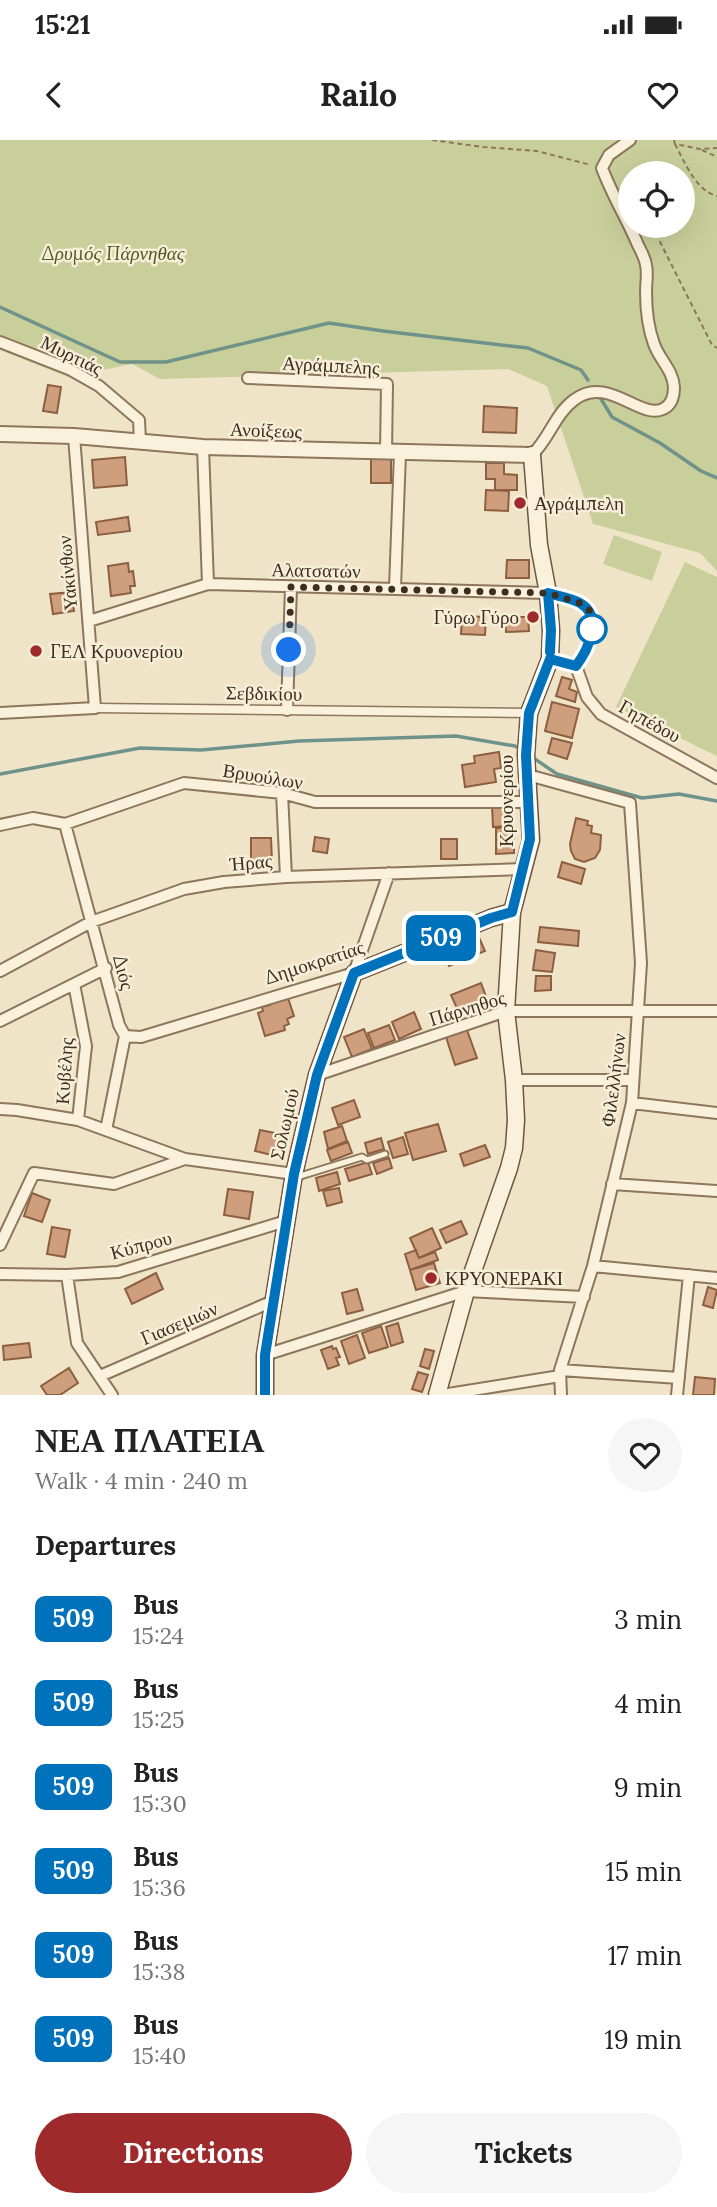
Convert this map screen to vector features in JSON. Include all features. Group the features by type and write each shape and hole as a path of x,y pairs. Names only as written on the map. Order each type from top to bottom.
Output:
{"main road":[{"name":"Κρυονερίου","path":"440,1395 466,1291 514,1148 514,1080 506,1011 512,912 530,839 526,755 529,713 550,659 551,630 548,593 539,545 532,454"},
{"name":"Δημοκρατίας","path":"354,973 512,912"},
{"name":"Σολωμού","path":"265,1395 265,1355 294,1176 317,1075 354,973"}],"street":[{"path":"532,454 546,438 562,411 589,391 619,396 652,411 667,406 672,399 674,384 671,374 654,346 650,331 646,265 602,168 610,155 630,140"},
{"name":"Μυρτιάς","path":"0,342 69,369 99,386 139,420 140,442"},
{"name":"Αγράμπελης","path":"248,378 387,384 393,453 395,588"},
{"name":"Ανοίξεως","path":"0,434 74,436 203,447 532,454"},
{"name":"Υακίνθων","path":"74,436 95,708"},
{"path":"203,447 208,584"},
{"name":"Αλατσατών","path":"89,621 208,584 548,593 580,603 590,611 593,626 587,651 576,666"},
{"path":"287,710 291,587"},
{"path":"550,659 576,666"},
{"name":"Γηπέδου","path":"576,666 587,697 601,714 717,778"},
{"name":"Σεβδικίου","path":"0,713 95,708 529,713"},
{"name":"Φιλελλήνων","path":"528,775 630,803 641,963 632,1103 593,1266 560,1373 561,1395"},
{"name":"Βρυούλων","path":"0,825 33,818 65,824 184,783 282,793 315,803 529,802"},
{"path":"282,793 286,877"},
{"name":"Διός","path":"65,824 124,1036 106,1130"},
{"name":"Ήρας","path":"0,971 91,922 184,889 224,882 286,877 523,869"},
{"name":"Σολωμού","path":"354,973 389,873"},
{"path":"0,1021 106,968"},
{"name":"Δημοκρατίας","path":"124,1036 141,1037 354,973"},
{"name":"Κυβέλης","path":"74,984 86,1046 78,1120"},
{"name":"Πάρνηθος","path":"317,1075 506,1011 717,1011"},
{"path":"514,1080 633,1080"},
{"path":"632,1103 717,1113"},
{"path":"0,1109 78,1120 185,1159 294,1176"},
{"path":"0,1245 34,1173 114,1184 185,1159"},
{"path":"612,1184 717,1191"},
{"name":"Κύπρου","path":"0,1274 67,1275 118,1272 286,1221"},
{"path":"593,1266 717,1278"},
{"path":"67,1275 77,1343 112,1395"},
{"path":"677,1395 689,1275"},
{"path":"265,1355 466,1291 584,1297"},
{"name":"Γιασεμιών","path":"100,1376 273,1301"},
{"path":"440,1395 560,1373 679,1378"}],"lane":[{"path":"294,1176 362,1157 367,1160 385,1154"}],"path":[{"path":"432,140 537,151 602,168"},
{"path":"674,140 692,175 711,194 717,196"},
{"path":"675,144 700,149 717,157"},
{"path":"700,149 717,148"},
{"path":"658,238 712,345 717,348"}],"green space":[{"name":"Δρυμός Πάρνηθας","path":"0,140 717,140 717,571 700,553 593,524 547,386 508,369 160,379 132,364 68,377 0,350"},
{"path":"614,535 662,552 652,581 603,564"},
{"path":"685,562 717,577 717,756 616,707"}],"building":[{"path":"48,385 61,387 57,413 43,411"},
{"path":"484,406 517,408 516,433 483,432"},
{"path":"125,457 127,485 94,488 92,460"},
{"path":"371,457 391,457 391,483 371,483"},
{"path":"486,463 504,463 504,474 517,475 517,490 495,490 495,479 486,479"},
{"path":"486,490 509,491 508,511 485,510"},
{"path":"128,517 130,531 98,535 96,522"},
{"path":"507,560 529,560 529,578 506,578"},
{"path":"128,563 129,572 133,571 135,586 130,586 131,593 111,596 108,566"},
{"path":"72,592 74,611 53,614 50,594"},
{"path":"462,616 486,617 485,635 461,634"},
{"path":"505,617 528,617 529,631 506,632"},
{"path":"562,677 572,680 569,689 577,692 575,702 556,696"},
{"path":"552,702 579,709 572,738 545,731"},
{"path":"552,738 572,743 567,759 548,753"},
{"path":"499,752 501,768 494,769 496,782 465,787 462,765 475,763 474,756"},
{"path":"492,806 510,806 510,826 493,827"},
{"path":"576,818 588,821 587,825 592,826 591,833 601,835 600,850 595,858 584,862 575,859 571,851"},
{"path":"496,828 514,828 514,853 496,854"},
{"path":"315,837 329,839 327,853 313,851"},
{"path":"251,838 271,838 272,861 251,861"},
{"path":"441,839 457,839 457,859 441,859"},
{"path":"562,862 585,869 581,884 558,877"},
{"path":"540,927 579,931 578,946 538,942"},
{"path":"477,933 485,951 449,966 441,948"},
{"path":"536,950 555,953 552,972 533,970"},
{"path":"536,976 551,976 551,990 535,991"},
{"path":"481,983 488,1002 459,1013 451,995"},
{"path":"287,995 294,1016 287,1019 289,1024 284,1026 285,1030 265,1036 258,1013 263,1011 262,1007 270,1005 269,1001"},
{"path":"414,1012 421,1029 399,1039 392,1022"},
{"path":"389,1025 395,1040 374,1048 368,1033"},
{"path":"364,1029 372,1049 352,1057 344,1037"},
{"path":"467,1030 477,1058 455,1065 446,1037"},
{"path":"354,1100 360,1117 338,1125 332,1108"},
{"path":"438,1124 446,1151 413,1160 405,1133"},
{"path":"342,1126 347,1141 328,1149 324,1132"},
{"path":"260,1130 285,1135 280,1157 255,1151"},
{"path":"403,1137 408,1154 393,1158 388,1142"},
{"path":"381,1138 384,1149 368,1154 365,1143"},
{"path":"348,1142 352,1153 331,1161 327,1150"},
{"path":"485,1145 490,1157 464,1166 460,1154"},
{"path":"389,1158 392,1168 377,1174 373,1163"},
{"path":"368,1162 372,1174 349,1181 345,1169"},
{"path":"337,1172 340,1184 319,1191 316,1178"},
{"path":"339,1188 342,1202 327,1206 323,1191"},
{"path":"228,1189 253,1192 249,1219 224,1215"},
{"path":"32,1193 50,1200 42,1222 24,1216"},
{"path":"461,1221 467,1234 446,1243 440,1230"},
{"path":"52,1227 70,1230 65,1257 47,1254"},
{"path":"432,1228 441,1248 419,1258 410,1238"},
{"path":"416,1250 419,1258 435,1252 438,1260 410,1270 405,1254"},
{"path":"434,1263 440,1283 416,1290 410,1270"},
{"path":"156,1273 163,1289 132,1304 125,1289"},
{"path":"708,1287 717,1290 713,1308 703,1305"},
{"path":"357,1289 363,1310 347,1314 342,1293"},
{"path":"398,1323 403,1342 391,1346 386,1327"},
{"path":"381,1326 388,1347 369,1353 362,1333"},
{"path":"357,1335 365,1358 349,1364 341,1341"},
{"path":"29,1343 31,1357 4,1360 3,1346"},
{"path":"332,1346 340,1357 336,1358 339,1365 328,1369 321,1350"},
{"path":"425,1349 434,1351 429,1369 420,1366"},
{"path":"69,1368 78,1383 60,1395 47,1395 41,1386"},
{"path":"418,1372 428,1375 422,1392 412,1389"},
{"path":"695,1377 715,1379 714,1395 693,1395"}],"waterway":[{"path":"0,307 120,362 166,362 329,323 528,348 581,370 588,380"},
{"path":"598,394 612,417 717,478"},
{"path":"0,774 140,748 201,750 299,741 456,736 520,749"},
{"path":"532,757 557,774 642,798 679,794 717,801"}],"bus line":[{"name":"509","path":"265,1395 265,1355 294,1174 317,1075 354,973 512,912 530,839 526,755 529,713 550,659 576,666 587,651 593,626 590,611 580,603 548,593 550,652"}],"place":[{"name":"Αγράμπελη","path":"520,503"},
{"name":"Γύρω Γύρο","path":"533,617"},
{"name":"ΓΕΛ Κρυονερίου","path":"36,651"},
{"name":"ΚΡΥΟΝΕΡΑΚΙ","path":"431,1278"}],"route":[{"path":"289,650 291,587 548,593 580,603 590,611 592,629"}]}
